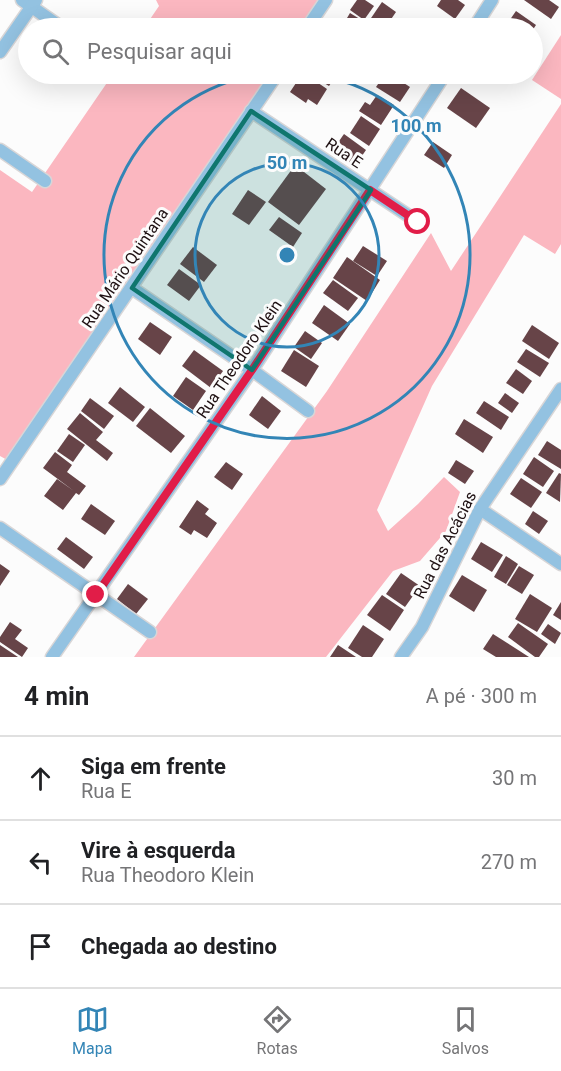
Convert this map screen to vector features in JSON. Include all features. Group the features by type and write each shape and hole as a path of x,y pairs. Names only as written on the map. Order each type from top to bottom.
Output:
{"street":[{"path":"314,18 326,0"},
{"path":"480,18 492,0"},
{"path":"20,18 30,2 50,18"},
{"path":"0,52 18,22"},
{"name":"Rua Mário Quintana","path":"0,479 269,84"},
{"name":"Rua Theodoro Klein","path":"52,657 252,370 439,84"},
{"name":"Rua E","path":"251,111 418,222"},
{"path":"0,150 45,181"},
{"path":"132,288 308,411"},
{"name":"Rua das Acácias","path":"401,657 422,627 480,509 561,389"},
{"path":"480,509 561,564"},
{"path":"0,528 150,632"}],"highlighted area":[{"path":"251,111 371,190 252,370 132,288"}],"shaded area":[{"path":"156,0 320,0 307,18 151,18 159,6"},
{"path":"561,35 561,99 538,84 543,84 543,63"},
{"path":"106,84 263,84 9,461 0,456 0,170 32,192"},
{"path":"561,104 561,244 555,254 524,235 432,386 377,510 388,531 444,477 460,492 446,531 420,561 393,571 326,657 134,657 327,391 431,233 451,271"}],"building":[{"path":"357,0 365,0 374,6 365,18 361,18 350,10"},
{"path":"441,0 458,0 465,5 456,18 437,6"},
{"path":"524,0 549,0 559,7 551,19"},
{"path":"382,2 396,12 392,18 371,18"},
{"path":"516,11 526,18 511,18"},
{"path":"350,13 358,18 347,18"},
{"path":"295,84 320,84 327,89 317,105 308,99 306,103 290,92"},
{"path":"378,84 405,84 410,87 400,102 376,87"},
{"path":"461,88 490,108 476,128 447,108"},
{"path":"377,95 394,105 381,125 359,111 365,102 370,105"},
{"path":"361,116 380,129 369,146 350,133"},
{"path":"344,134 366,150 355,166 332,151"},
{"path":"433,142 452,155 444,168 424,155"},
{"path":"295,165 326,189 299,225 268,202"},
{"path":"248,190 266,202 249,225 232,214"},
{"path":"279,217 302,233 293,247 269,230"},
{"path":"363,246 387,261 377,276 353,261"},
{"path":"193,247 217,265 204,282 180,264"},
{"path":"347,257 380,280 367,301 333,278"},
{"path":"179,269 201,285 189,301 167,285"},
{"path":"333,280 358,298 348,311 323,293"},
{"path":"324,305 350,324 338,341 312,323"},
{"path":"150,322 172,337 160,355 138,339"},
{"path":"532,325 559,343 549,359 522,341"},
{"path":"305,331 322,343 311,359 294,347"},
{"path":"526,349 549,363 540,377 517,362"},
{"path":"194,350 223,371 211,388 182,366"},
{"path":"294,350 319,366 306,387 281,371"},
{"path":"516,369 532,381 523,394 506,383"},
{"path":"186,377 206,391 193,410 173,396"},
{"path":"120,387 145,407 133,422 108,403"},
{"path":"505,393 519,403 512,413 498,403"},
{"path":"262,396 281,411 268,429 249,415"},
{"path":"90,398 114,416 104,429 81,411"},
{"path":"484,401 509,417 501,430 476,413"},
{"path":"150,408 185,436 171,453 136,426"},
{"path":"80,413 103,432 96,440 113,453 107,461 67,429"},
{"path":"464,419 493,437 483,453 455,434"},
{"path":"69,434 85,445 73,462 57,451"},
{"path":"547,441 561,450 561,469 538,455"},
{"path":"55,452 72,465 67,472 86,486 79,495 76,493 63,510 44,496 57,479 74,491 43,468"},
{"path":"534,457 554,471 543,487 523,474"},
{"path":"456,460 474,471 465,484 448,473"},
{"path":"226,462 243,474 232,490 214,477"},
{"path":"559,473 561,474 560,502 546,493"},
{"path":"521,478 542,492 531,508 510,494"},
{"path":"197,500 209,509 205,514 217,523 207,538 194,530 191,535 179,527"},
{"path":"91,504 115,521 105,535 81,519"},
{"path":"533,511 548,521 539,534 525,524"},
{"path":"66,537 93,557 84,569 57,549"},
{"path":"481,542 503,555 492,572 471,559"},
{"path":"506,556 518,564 506,584 494,577"},
{"path":"0,564 10,571 0,586"},
{"path":"519,566 534,575 522,594 507,585"},
{"path":"401,573 420,586 405,607 386,594"},
{"path":"462,575 487,590 474,612 449,596"},
{"path":"128,584 148,599 136,614 117,599"},
{"path":"530,594 552,608 537,632 515,619"},
{"path":"382,595 404,610 390,631 367,615"},
{"path":"561,602 561,620 553,615"},
{"path":"10,622 22,630 15,639 28,648 22,657 0,642 0,637"},
{"path":"518,623 548,644 539,657 535,657 508,637"},
{"path":"548,624 561,633 555,644 541,634"},
{"path":"363,625 384,639 372,657 362,657 348,648"},
{"path":"493,634 529,657 496,657 483,649"},
{"path":"0,645 18,657 0,657"},
{"path":"338,645 356,657 330,657"}],"route":[{"path":"96,595 252,370 370,190 418,222"}]}
